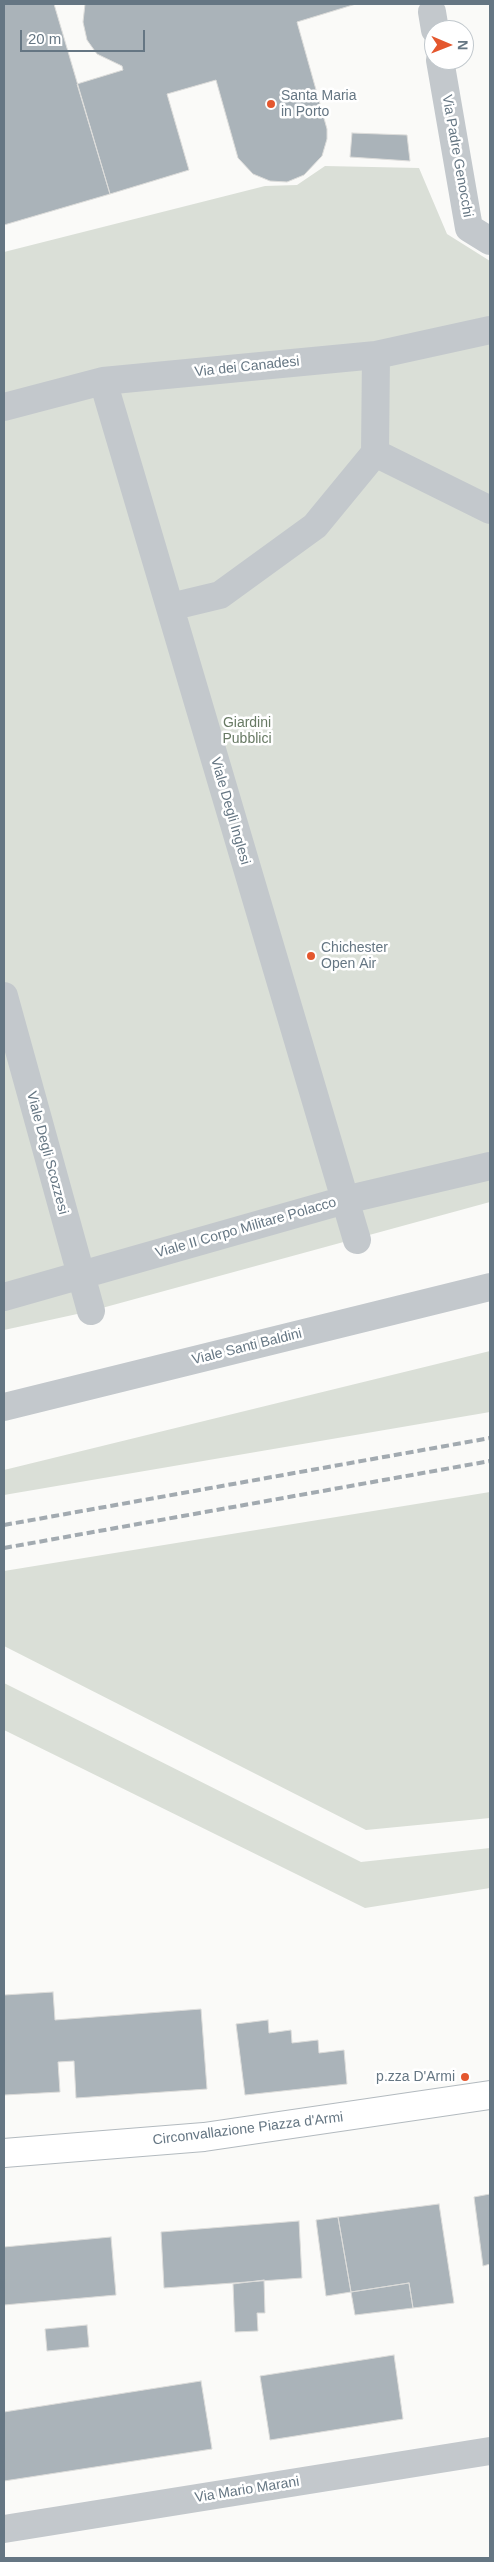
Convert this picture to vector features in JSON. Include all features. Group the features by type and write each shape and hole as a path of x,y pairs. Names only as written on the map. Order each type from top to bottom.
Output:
{"street":[{"name":"Via Padre Genocchi","path":"442,70 469,228 490,241"},
{"name":"Via dei Canadesi","path":"4,407 103,382 376,355 490,330"},
{"path":"170,607 220,595 316,526 375,452 376,355"},
{"name":"Viale Degli Inglesi","path":"103,382 357,1240"},
{"path":"375,452 490,510"},
{"name":"Viale Degli Scozzesi","path":"4,996 11,1051 91,1311"},
{"name":"Viale II Corpo Militare Polacco","path":"4,1297 345,1200 490,1166"},
{"name":"Viale Santi Baldini","path":"4,1407 490,1288"},
{"name":"Circonvallazione Piazza d'Armi","path":"4,2153 204,2137 490,2095"},
{"name":"Via Mario Marani","path":"4,2529 490,2452"}],"green space":[{"name":"Giardini Pubblici","path":"325,166 419,168 447,234 490,261 490,1202 91,1311 4,1330 4,252 265,186 297,185"},
{"path":"490,1351 490,1412 4,1495 4,1470"},
{"path":"490,1492 490,1818 366,1830 4,1646 4,1571"},
{"path":"4,1683 361,1862 490,1848 490,1888 365,1908 4,1730"}],"building":[{"path":"4,4 54,4 110,194 4,225"},
{"name":"Santa Maria in Porto","path":"85,4 356,4 297,22 327,129 327,139 322,156 304,175 287,182 270,181 253,174 238,158 216,80 167,94 189,170 110,194 77,84 123,70 122,66 97,54 87,40 83,22"},
{"path":"352,133 407,135 410,161 350,157"},
{"path":"53,1992 55,2020 201,2009 207,2089 76,2098 74,2061 58,2062 60,2092 4,2095 4,1995"},
{"path":"268,2020 269,2033 291,2030 292,2043 318,2040 319,2053 344,2050 347,2084 245,2095 236,2024"},
{"path":"490,2194 490,2264 483,2266 474,2197"},
{"path":"439,2204 454,2303 413,2308 409,2283 351,2292 338,2217"},
{"path":"338,2217 351,2292 326,2296 316,2220"},
{"path":"299,2221 302,2278 164,2288 161,2232"},
{"path":"111,2237 116,2295 4,2305 4,2247"},
{"path":"264,2280 265,2313 257,2313 258,2331 235,2332 233,2284"},
{"path":"409,2283 413,2308 355,2315 351,2292"},
{"path":"87,2325 89,2347 47,2351 45,2329"},
{"path":"394,2355 403,2419 270,2440 260,2376"},
{"path":"201,2381 212,2449 4,2481 4,2412"}],"railway":[{"path":"4,1525 490,1438"},
{"path":"4,1548 490,1461"}],"place":[{"name":"Santa Maria in Porto","path":"271,104"},
{"name":"Chichester Open Air","path":"311,956"},
{"name":"p.zza D'Armi","path":"465,2077"}]}
